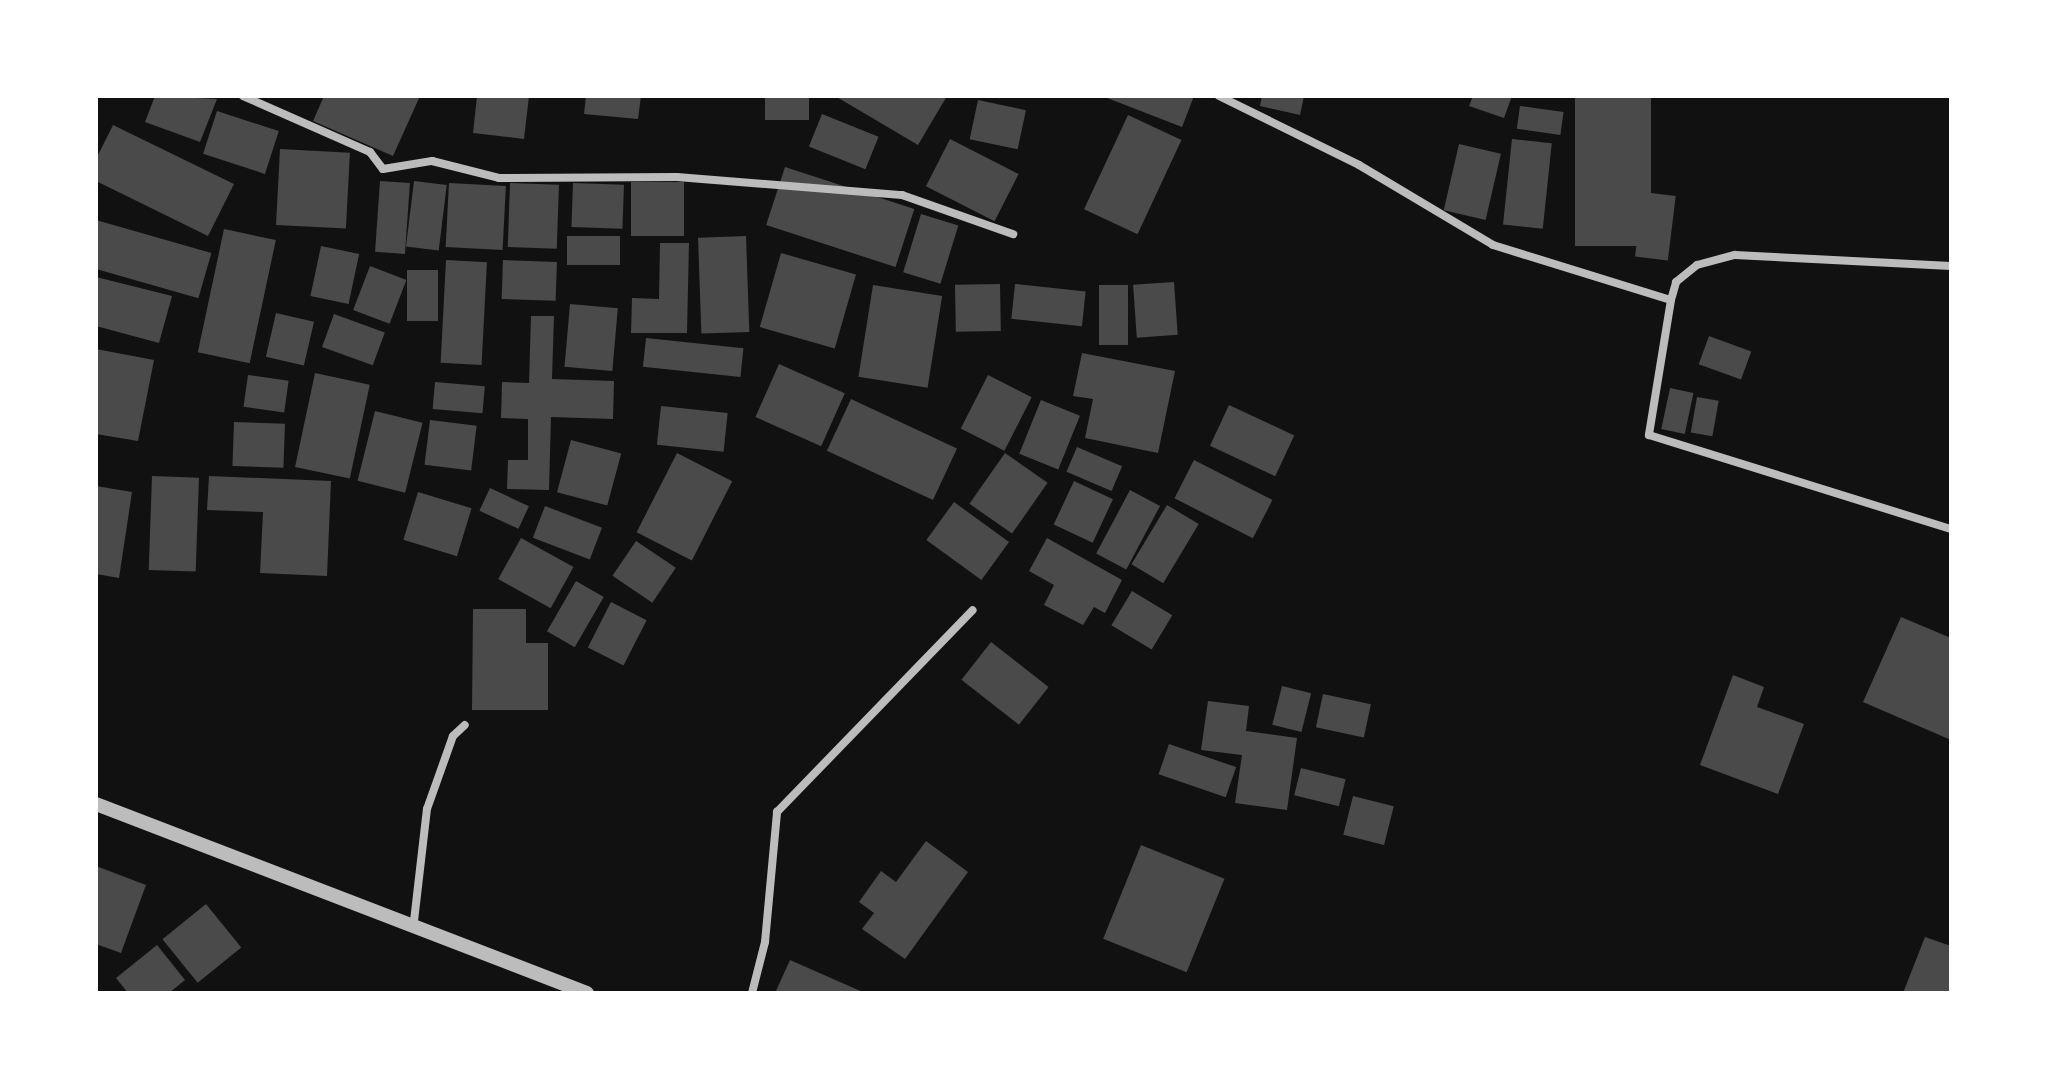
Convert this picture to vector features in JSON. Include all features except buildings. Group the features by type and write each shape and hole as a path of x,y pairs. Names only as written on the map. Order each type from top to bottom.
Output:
{"street":[{"path":"243,96 370,152 383,169 405,171 432,161 499,178 677,177 902,195 1013,234"},
{"path":"1219,96 1359,165 1493,245 1671,300"},
{"path":"1951,266 1735,255 1697,265 1676,282 1649,435 1951,529"},
{"path":"752,993 777,812 973,610"},
{"path":"414,921 427,809 453,736 465,725"},
{"path":"96,804 414,921 587,993"}]}
